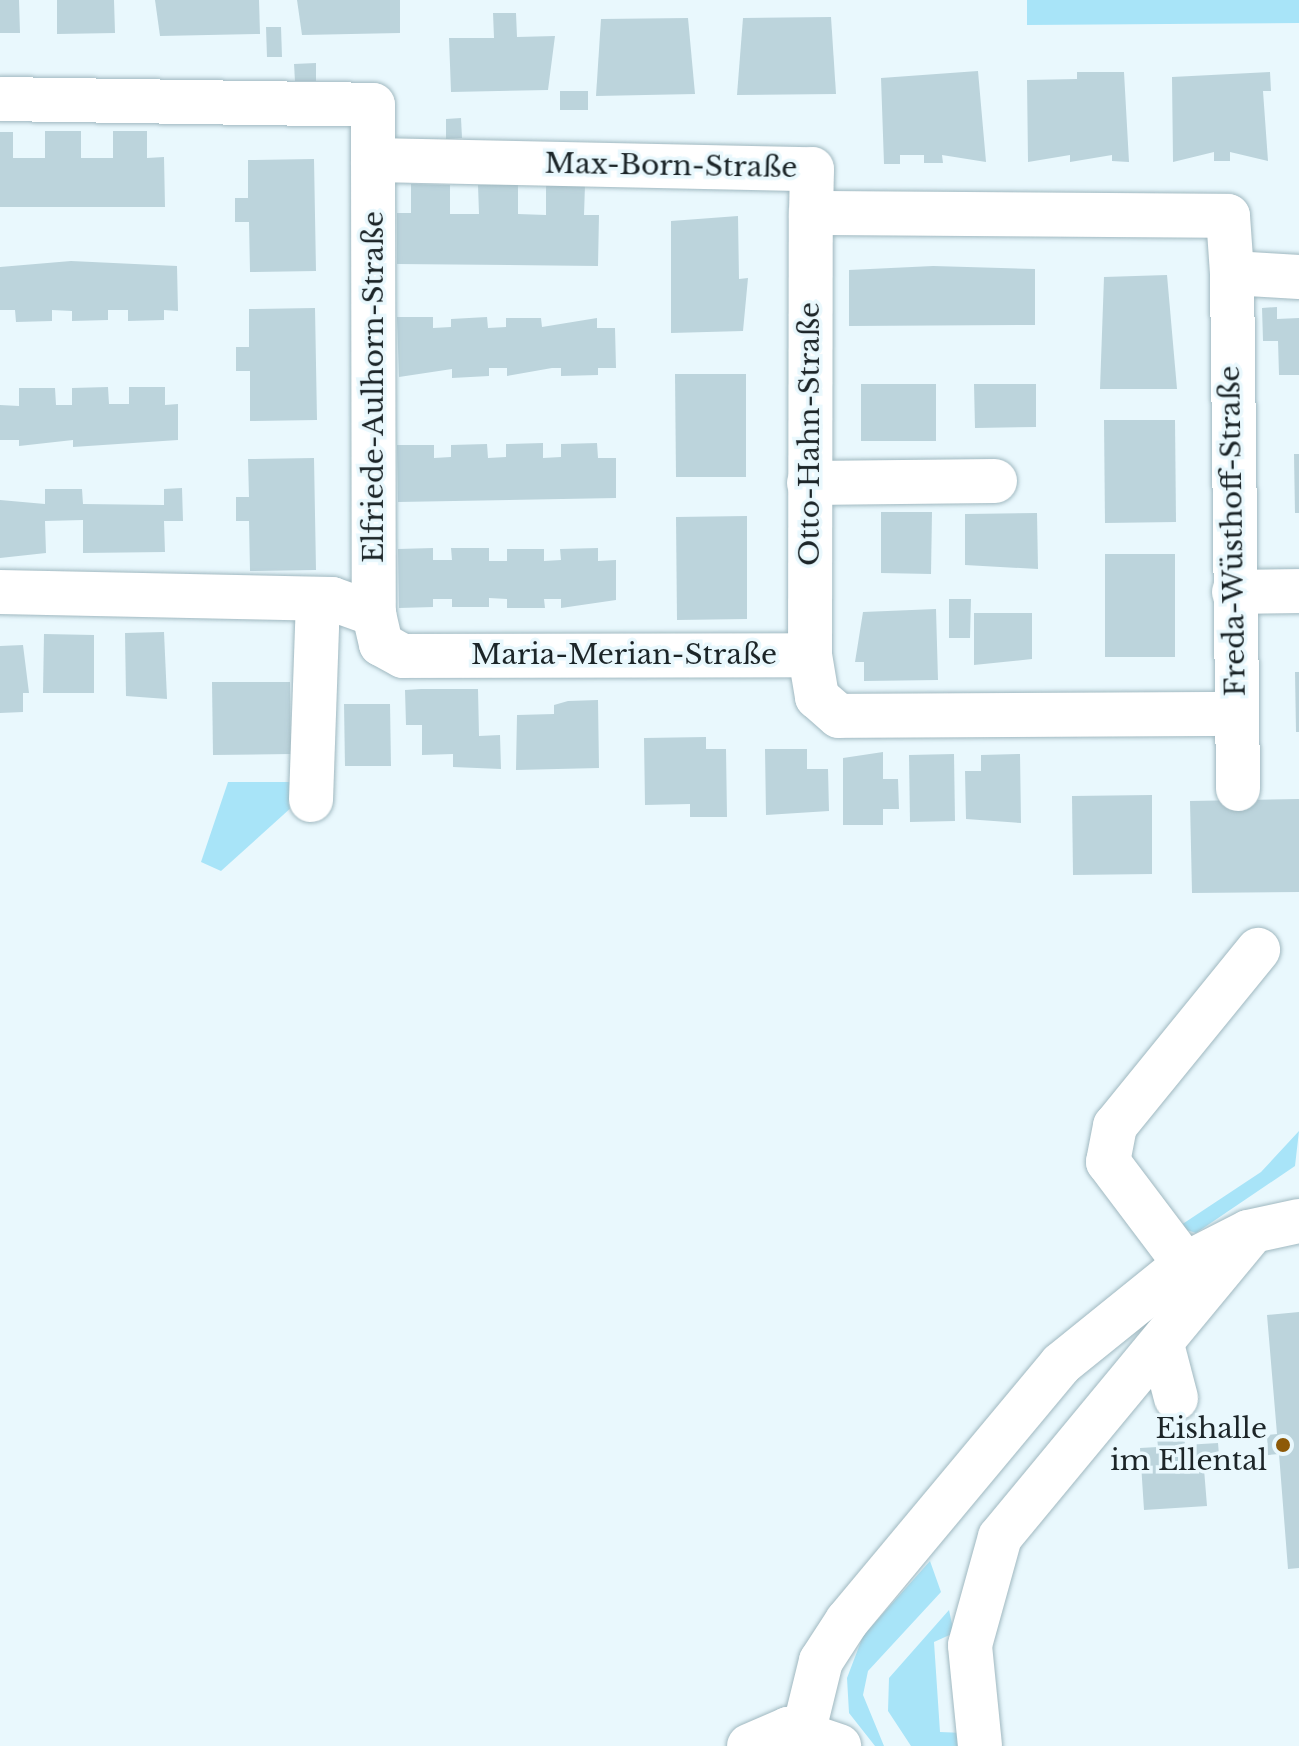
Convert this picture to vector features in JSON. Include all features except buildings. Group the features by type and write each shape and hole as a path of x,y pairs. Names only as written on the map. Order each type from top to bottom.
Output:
{"street":[{"path":"0,99 373,105 373,160"},
{"name":"Max-Born-Straße","path":"373,160 812,169 811,213 1228,216 1232,273"},
{"name":"Elfriede-Aulhorn-Straße","path":"373,160 374,614"},
{"name":"Otto-Hahn-Straße","path":"810,655 811,213"},
{"path":"1232,273 1299,277"},
{"name":"Freda-Wüsthoff-Straße","path":"1232,273 1238,789"},
{"path":"809,483 995,481"},
{"path":"1234,592 1299,591"},
{"path":"0,592 318,599 374,614"},
{"path":"311,800 318,599"},
{"name":"Maria-Merian-Straße","path":"374,614 381,644 403,656 810,655 817,697 839,716 1235,714"},
{"path":"1185,1264 1108,1162 1115,1126 1258,950"},
{"path":"749,1746 773,1732 822,1738 821,1661 847,1621 1061,1364 1185,1264 1248,1232 1299,1221"},
{"path":"980,1746 970,1645 1000,1537 1163,1348 1248,1232"},
{"path":"1163,1348 1176,1398"}],"shaded area":[{"path":"1027,0 1299,0 1299,23 1027,25"},
{"path":"228,782 301,782 293,806 221,871 201,862"},
{"path":"1299,1131 1295,1166 1196,1233 1178,1227 1261,1172"},
{"path":"930,1561 941,1592 868,1671 863,1695 884,1746 875,1746 849,1713 847,1678 863,1636"},
{"path":"949,1610 954,1633 934,1642 940,1732 964,1733 962,1746 911,1746 888,1711 889,1678"}],"place":[{"name":"Eishalle im Ellental","path":"1283,1445"}]}
